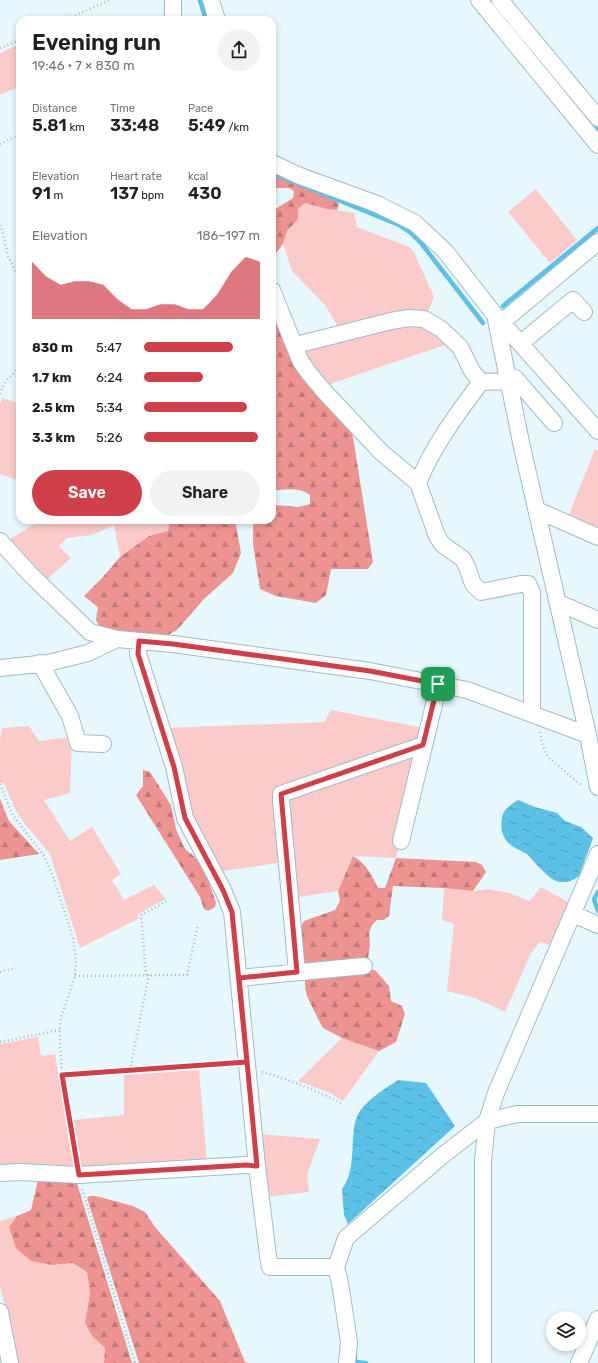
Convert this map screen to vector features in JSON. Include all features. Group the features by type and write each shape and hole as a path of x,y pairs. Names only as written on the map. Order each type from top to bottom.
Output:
{"street":[{"path":"173,0 173,16"},
{"path":"211,0 216,16"},
{"path":"479,0 598,145"},
{"path":"500,0 598,118"},
{"path":"276,165 300,176 377,204 415,223 445,250 498,318 598,431"},
{"path":"498,318 598,242"},
{"path":"276,299 296,346 300,360 308,372 381,452 418,483 437,536 442,544 463,559 468,567 473,584 481,592 528,584 532,593 534,714"},
{"path":"521,343 574,300 584,312"},
{"path":"296,346 397,320 408,318 424,319 441,329 460,347 472,371 481,382"},
{"path":"498,318 509,381 588,735 592,789"},
{"path":"481,382 509,381 515,378 554,423"},
{"path":"418,483 425,465 440,440 481,382"},
{"path":"537,510 598,537"},
{"path":"0,541 30,574 90,632 117,639 173,644 370,671 438,684 467,690 588,735"},
{"path":"559,603 598,620"},
{"path":"0,668 40,664 88,653 117,639"},
{"path":"139,641 138,654 174,767 185,818 220,883 232,912 257,1166 270,1267 336,1266"},
{"path":"40,664 70,716 78,743 103,744"},
{"path":"401,841 438,684"},
{"path":"297,972 281,794 423,745"},
{"path":"483,1363 483,1161 487,1121 496,1093 598,854"},
{"path":"573,914 598,925"},
{"path":"239,978 364,966"},
{"path":"347,1363 349,1342 336,1266 346,1238 442,1156 487,1121 517,1114 598,1114"},
{"path":"0,1173 20,1172 79,1175 246,1165 257,1166"},
{"path":"0,1312 10,1363"},
{"path":"579,1363 598,1319"}],"path":[{"path":"73,16 110,0"},
{"path":"0,48 16,42"},
{"path":"0,144 16,136"},
{"path":"0,225 8,256 16,273"},
{"path":"0,394 1,389 8,378 16,371"},
{"path":"534,714 543,747 548,757 592,789"},
{"path":"0,784 12,814 44,856 53,876 73,938 76,960 75,976 60,1021 62,1075 79,1175 135,1363"},
{"path":"130,1070 147,975 141,916 166,901"},
{"path":"75,976 187,975 198,925"},
{"path":"0,972 16,968"},
{"path":"0,1042 60,1030"},
{"path":"62,1075 130,1070 248,1066 258,1071 283,1078 343,1104"}],"shaded area":[{"path":"16,46 16,88 0,95 0,53"},
{"path":"536,189 577,240 550,263 508,212"},
{"path":"305,203 323,208 354,213 357,227 409,247 414,252 434,297 426,317 341,332 325,305 292,271 283,244 287,231 298,219 298,209"},
{"path":"417,322 451,343 324,386 307,365 303,347"},
{"path":"2,398 16,403 16,480 0,474 0,404"},
{"path":"595,449 598,451 598,530 568,517"},
{"path":"35,524 169,524 168,531 149,536 120,557 114,525 92,535 67,538 59,546 71,558 44,582 7,541"},
{"path":"331,710 424,728 421,744 285,787 283,862 218,872 190,821 165,728 324,722"},
{"path":"29,726 39,741 72,737 70,793 44,800 70,841 92,827 121,874 112,880 124,900 154,885 166,899 138,914 138,919 80,948 50,854 25,824 14,807 4,783 0,783 0,741 2,728"},
{"path":"419,751 396,858 353,856 338,891 293,898 287,796"},
{"path":"541,887 570,903 554,946 540,942 531,953 505,1012 475,998 447,991 454,924 442,920 444,888 473,891 488,889 509,893 530,901"},
{"path":"38,1037 41,1056 55,1054 75,1170 0,1169 0,1044"},
{"path":"342,1038 379,1051 343,1101 330,1093 298,1081"},
{"path":"199,1070 207,1163 82,1170 74,1120 124,1115 124,1075"},
{"path":"258,1134 320,1139 307,1174 309,1192 265,1197"},
{"path":"17,1216 9,1227 52,1265 73,1263 87,1272 90,1294 85,1323 92,1336 105,1348 104,1363 17,1363 0,1285 0,1221"}],"green space":[{"path":"276,177 338,202 339,205 337,210 305,203 298,209 298,219 287,231 283,244 276,254 276,209 293,198 294,191 289,188 276,188"},
{"path":"276,308 352,431 373,562 368,569 331,569 326,595 316,603 276,596 260,589 253,544 253,524 276,524 276,505 298,507 310,504 310,495 306,492 287,489 276,490"},
{"path":"169,524 236,524 241,553 233,573 204,599 177,630 168,635 151,635 101,629 96,620 98,607 84,596 120,557 149,536 168,531"},
{"path":"143,770 150,772 171,805 176,829 183,845 186,850 194,856 206,873 216,903 215,907 208,911 204,909 200,897 136,795 143,786"},
{"path":"0,799 9,821 39,854 0,860"},
{"path":"353,856 365,866 378,888 385,888 396,858 476,862 482,865 486,872 473,891 393,886 389,916 384,920 377,920 372,925 369,933 370,944 368,959 304,967 300,929 304,921 335,910 340,901 338,891"},
{"path":"364,970 375,970 389,986 391,1001 402,1006 405,1014 396,1042 379,1051 342,1038 323,1028 307,996 305,987 305,979"},
{"path":"39,1176 76,1180 132,1363 104,1363 105,1348 92,1336 85,1323 90,1294 87,1272 73,1263 52,1265 31,1261 16,1248 9,1227 17,1216 31,1210"},
{"path":"90,1196 96,1196 133,1206 145,1212 155,1227 220,1301 245,1362 248,1363 139,1363 87,1198"}],"water":[{"path":"518,800 535,807 557,813 565,821 581,827 593,838 579,876 569,882 556,881 546,874 527,854 513,847 508,842 502,830 502,816 507,808"},
{"path":"398,1080 426,1083 455,1126 348,1224 344,1215 342,1189 347,1180 352,1160 356,1119 360,1111 368,1102"}],"waterway":[{"path":"200,0 205,16"},
{"path":"538,60 598,131"},
{"path":"276,175 399,225 410,232 421,243 483,323"},
{"path":"503,306 598,228"},
{"path":"598,892 594,899 598,911"},
{"path":"355,1356 355,1362 366,1363"}],"route":[{"path":"139,641 173,644 370,671 438,684 423,745 281,794 297,972 239,978 257,1166 246,1165 79,1175 62,1075 247,1062 232,912 211,865 185,818 174,767 138,654 139,641"}]}
